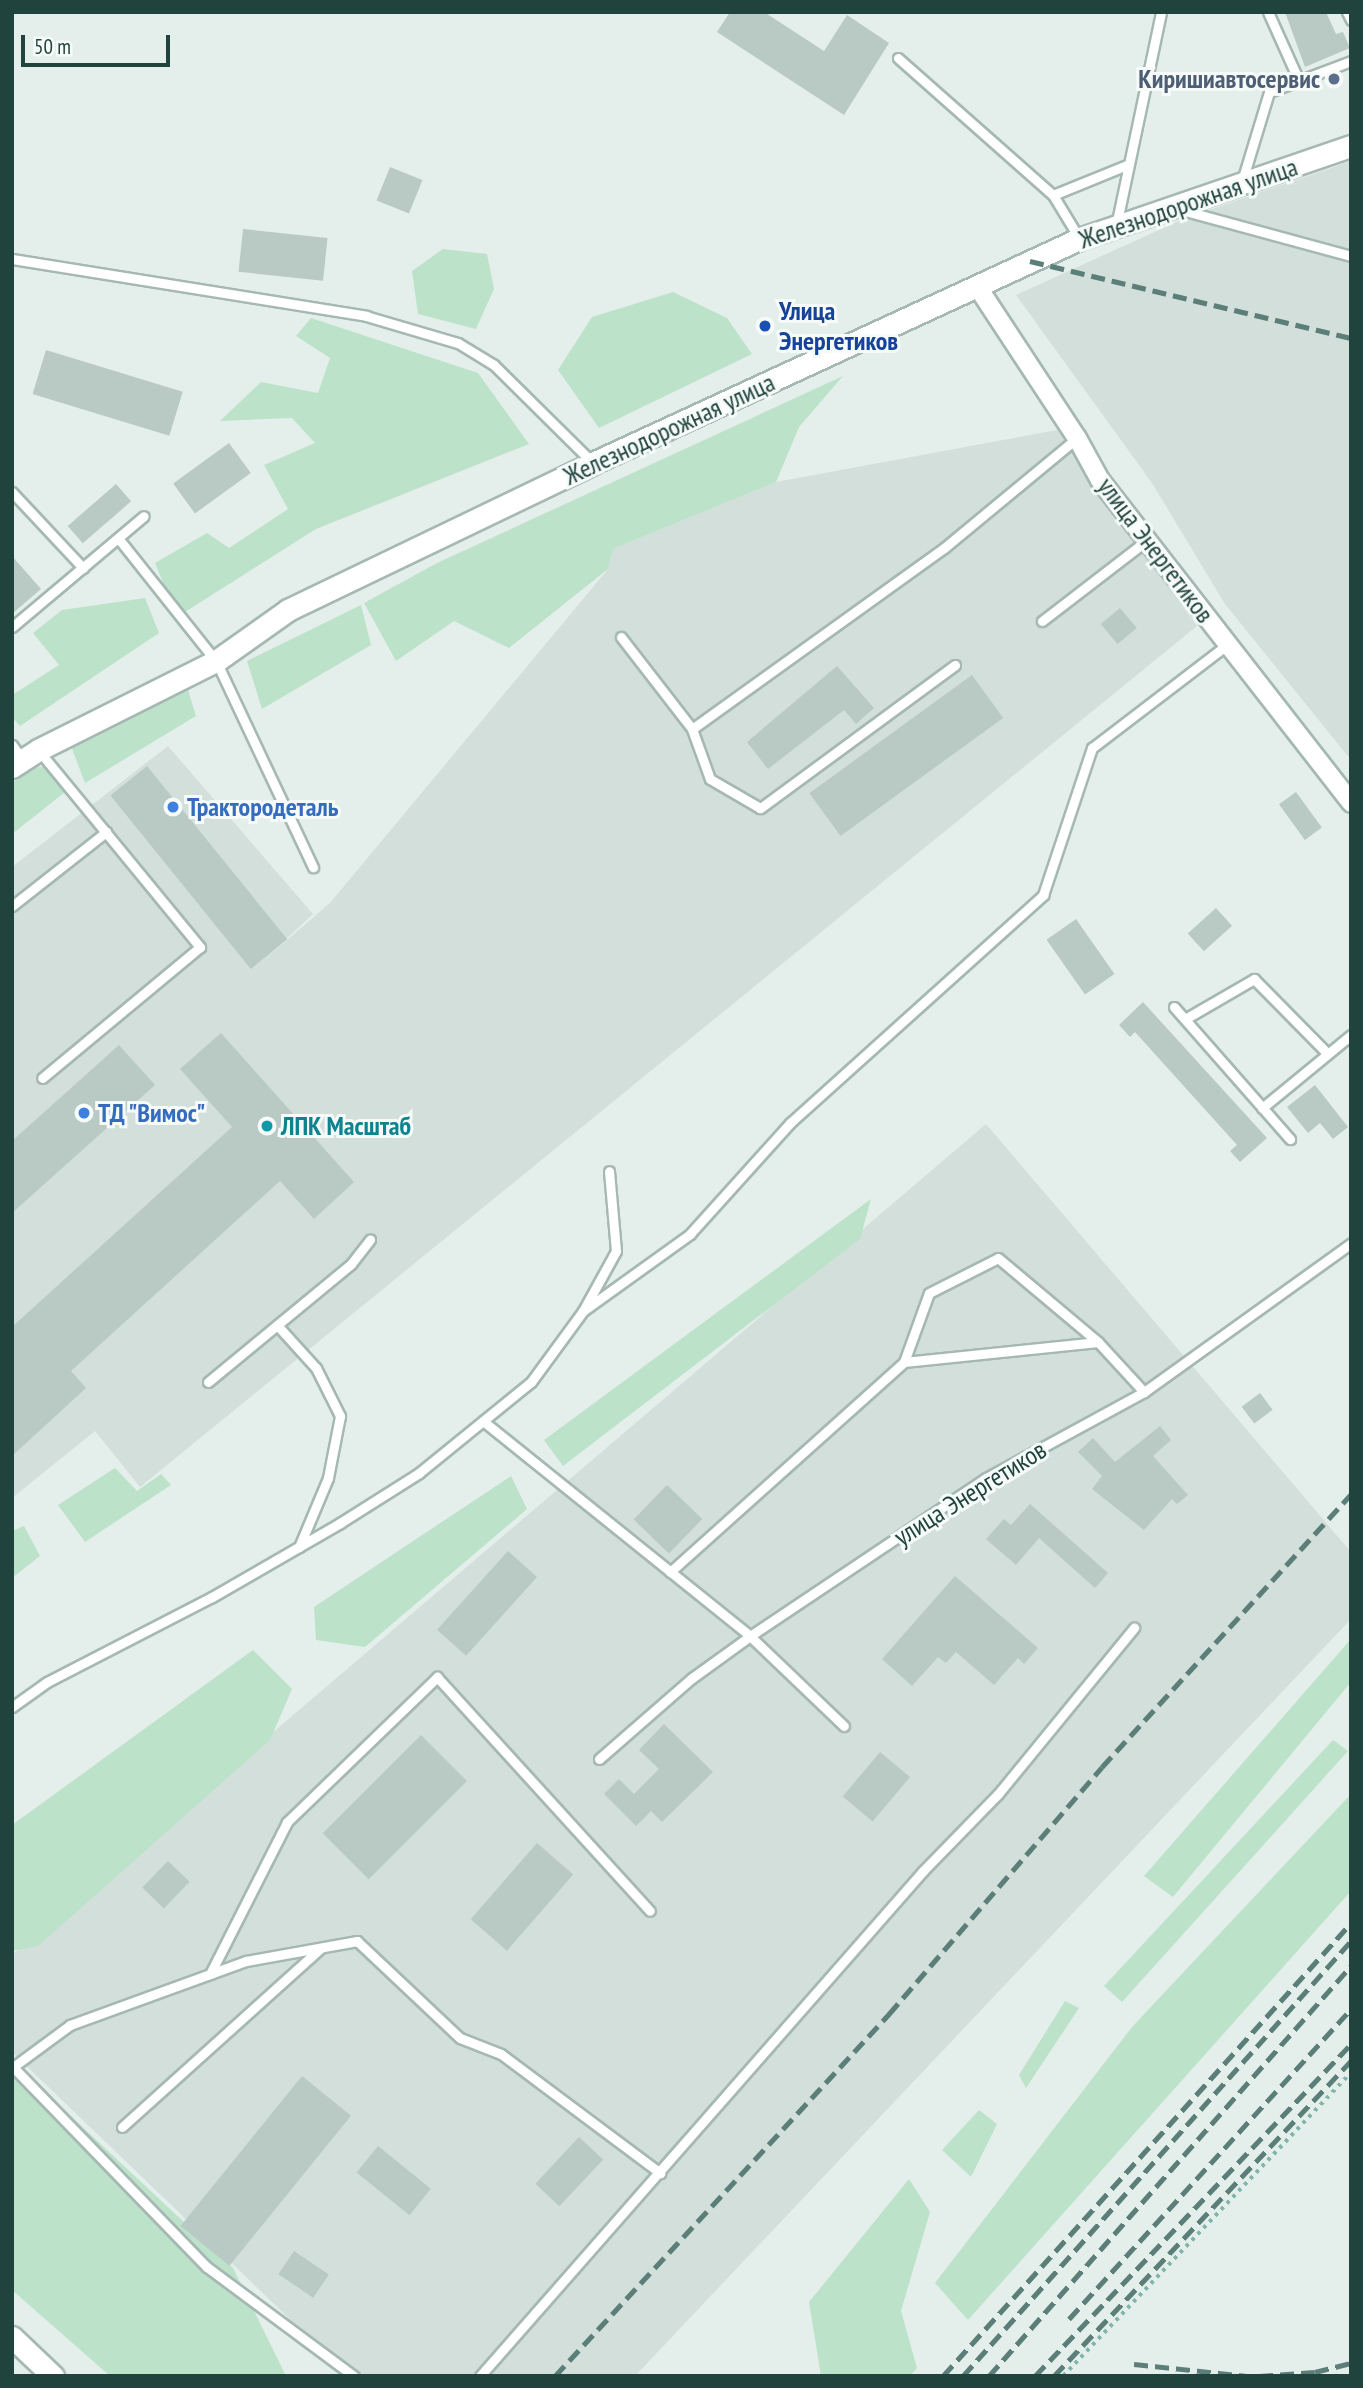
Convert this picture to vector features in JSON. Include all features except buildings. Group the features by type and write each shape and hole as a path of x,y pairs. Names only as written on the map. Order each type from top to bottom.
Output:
{"street":[{"name":"Железнодорожная улица","path":"22,755 216,661 288,610 593,463 1079,239 1351,146"},
{"name":"улица Энергетиков","path":"977,286 1077,438 1100,480 1351,803"},
{"path":"12,2337 53,2376"}],"lane":[{"path":"1116,226 1161,12"},
{"path":"1268,12 1300,81"},
{"path":"1347,12 1351,20"},
{"path":"898,58 1053,195 1079,239"},
{"path":"1240,186 1269,92 1351,61"},
{"path":"1053,195 1127,165"},
{"path":"1173,207 1351,256"},
{"path":"12,259 366,316 458,343 494,365 593,463"},
{"path":"692,729 944,548 1077,438"},
{"path":"12,492 83,568"},
{"path":"12,627 145,516"},
{"path":"118,538 216,661 313,867"},
{"path":"1042,621 1147,540"},
{"path":"621,637 692,729 710,779 760,808 955,665"},
{"path":"583,1311 690,1234 790,1123 1043,895 1092,748 1228,644"},
{"path":"22,755 106,832 200,947 42,1078"},
{"path":"12,906 106,832"},
{"path":"1185,1019 1254,979 1328,1054"},
{"path":"1174,1007 1290,1139"},
{"path":"1262,1108 1351,1035"},
{"path":"12,1707 47,1682 299,1547 419,1473 530,1382 583,1311 616,1251 609,1171"},
{"path":"208,1382 351,1264 370,1240"},
{"name":"улица Энергетиков","path":"600,1759 692,1678 750,1636 986,1478 1144,1392 1351,1243"},
{"path":"670,1572 904,1362 929,1293 998,1258 1098,1342 1144,1392"},
{"path":"277,1325 316,1368 340,1416 328,1478 299,1547"},
{"path":"904,1362 1098,1342"},
{"path":"483,1421 750,1636 844,1726"},
{"path":"480,2376 923,1871 998,1794 1134,1628"},
{"path":"210,1974 287,1822 437,1677 650,1912"},
{"path":"354,2376 207,2267 13,2066 70,2025 210,1974 246,1961 357,1941 460,2038 501,2054 660,2173"},
{"path":"121,2127 321,1948"}],"path":[{"path":"1063,2376 1351,2072"}],"shaded area":[{"path":"1351,161 1351,760 1225,604 1152,483 1016,295 1183,219"},
{"path":"1057,430 1197,626 140,1487 95,1431 12,1498 12,867 168,746 313,914 265,959 330,903 608,569 613,549 776,482"},
{"path":"986,1124 1351,1552 1351,1619 635,2376 349,2376 12,2052 12,1955"}],"green space":[{"path":"443,249 487,254 494,289 476,329 418,314 412,271"},
{"path":"673,292 727,318 752,354 599,428 558,370 592,317"},
{"path":"311,318 478,373 529,444 316,529 177,617 155,563 207,533 229,548 288,509 264,465 315,443 292,418 220,421 261,382 318,393 330,358 296,336"},
{"path":"843,376 799,427 776,482 613,549 608,569 509,648 454,621 396,661 364,603 437,563"},
{"path":"145,598 159,633 20,726 12,717 12,695 59,665 33,633 62,610"},
{"path":"361,605 371,645 262,709 247,661"},
{"path":"185,680 196,716 85,783 71,746"},
{"path":"45,766 60,769 74,785 12,834 12,783 30,769"},
{"path":"871,1199 860,1239 563,1466 544,1440"},
{"path":"115,1468 137,1491 161,1474 171,1485 85,1542 58,1505"},
{"path":"511,1476 527,1509 365,1647 316,1640 314,1607"},
{"path":"24,1526 40,1556 12,1578 12,1531"},
{"path":"1351,1639 1351,1682 1173,1897 1144,1876"},
{"path":"253,1650 292,1689 270,1740 38,1946 12,1951 12,1825"},
{"path":"1333,1740 1348,1751 1122,2002 1104,1986"},
{"path":"1351,1794 1351,1891 968,2320 935,2283 1132,2027"},
{"path":"1065,2001 1079,2008 1026,2088 1019,2075"},
{"path":"12,2061 233,2268 286,2376 110,2376 12,2290"},
{"path":"979,2110 997,2124 971,2177 942,2150"},
{"path":"909,2179 930,2212 901,2311 917,2368 910,2376 821,2376 809,2302"}],"railway":[{"path":"1030,261 1351,338"},
{"path":"555,2376 889,2014 1102,1767 1351,1494"},
{"path":"943,2376 1351,1923"},
{"path":"963,2376 1351,1941"},
{"path":"989,2376 1351,1966"},
{"path":"1069,2319 1351,2009"},
{"path":"1035,2376 1351,2044"},
{"path":"1054,2376 1351,2061"},
{"path":"1259,2376 1315,2372 1351,2363"},
{"path":"1134,2364 1249,2376"}],"place":[{"name":"Киришиавтосервис","path":"1334,79"},
{"name":"Улица Энергетиков","path":"765,326"},
{"name":"Трактородеталь","path":"173,807"},
{"name":"ТД \"Вимос\"","path":"84,1113"},
{"name":"ЛПК Масштаб","path":"267,1126"}]}
